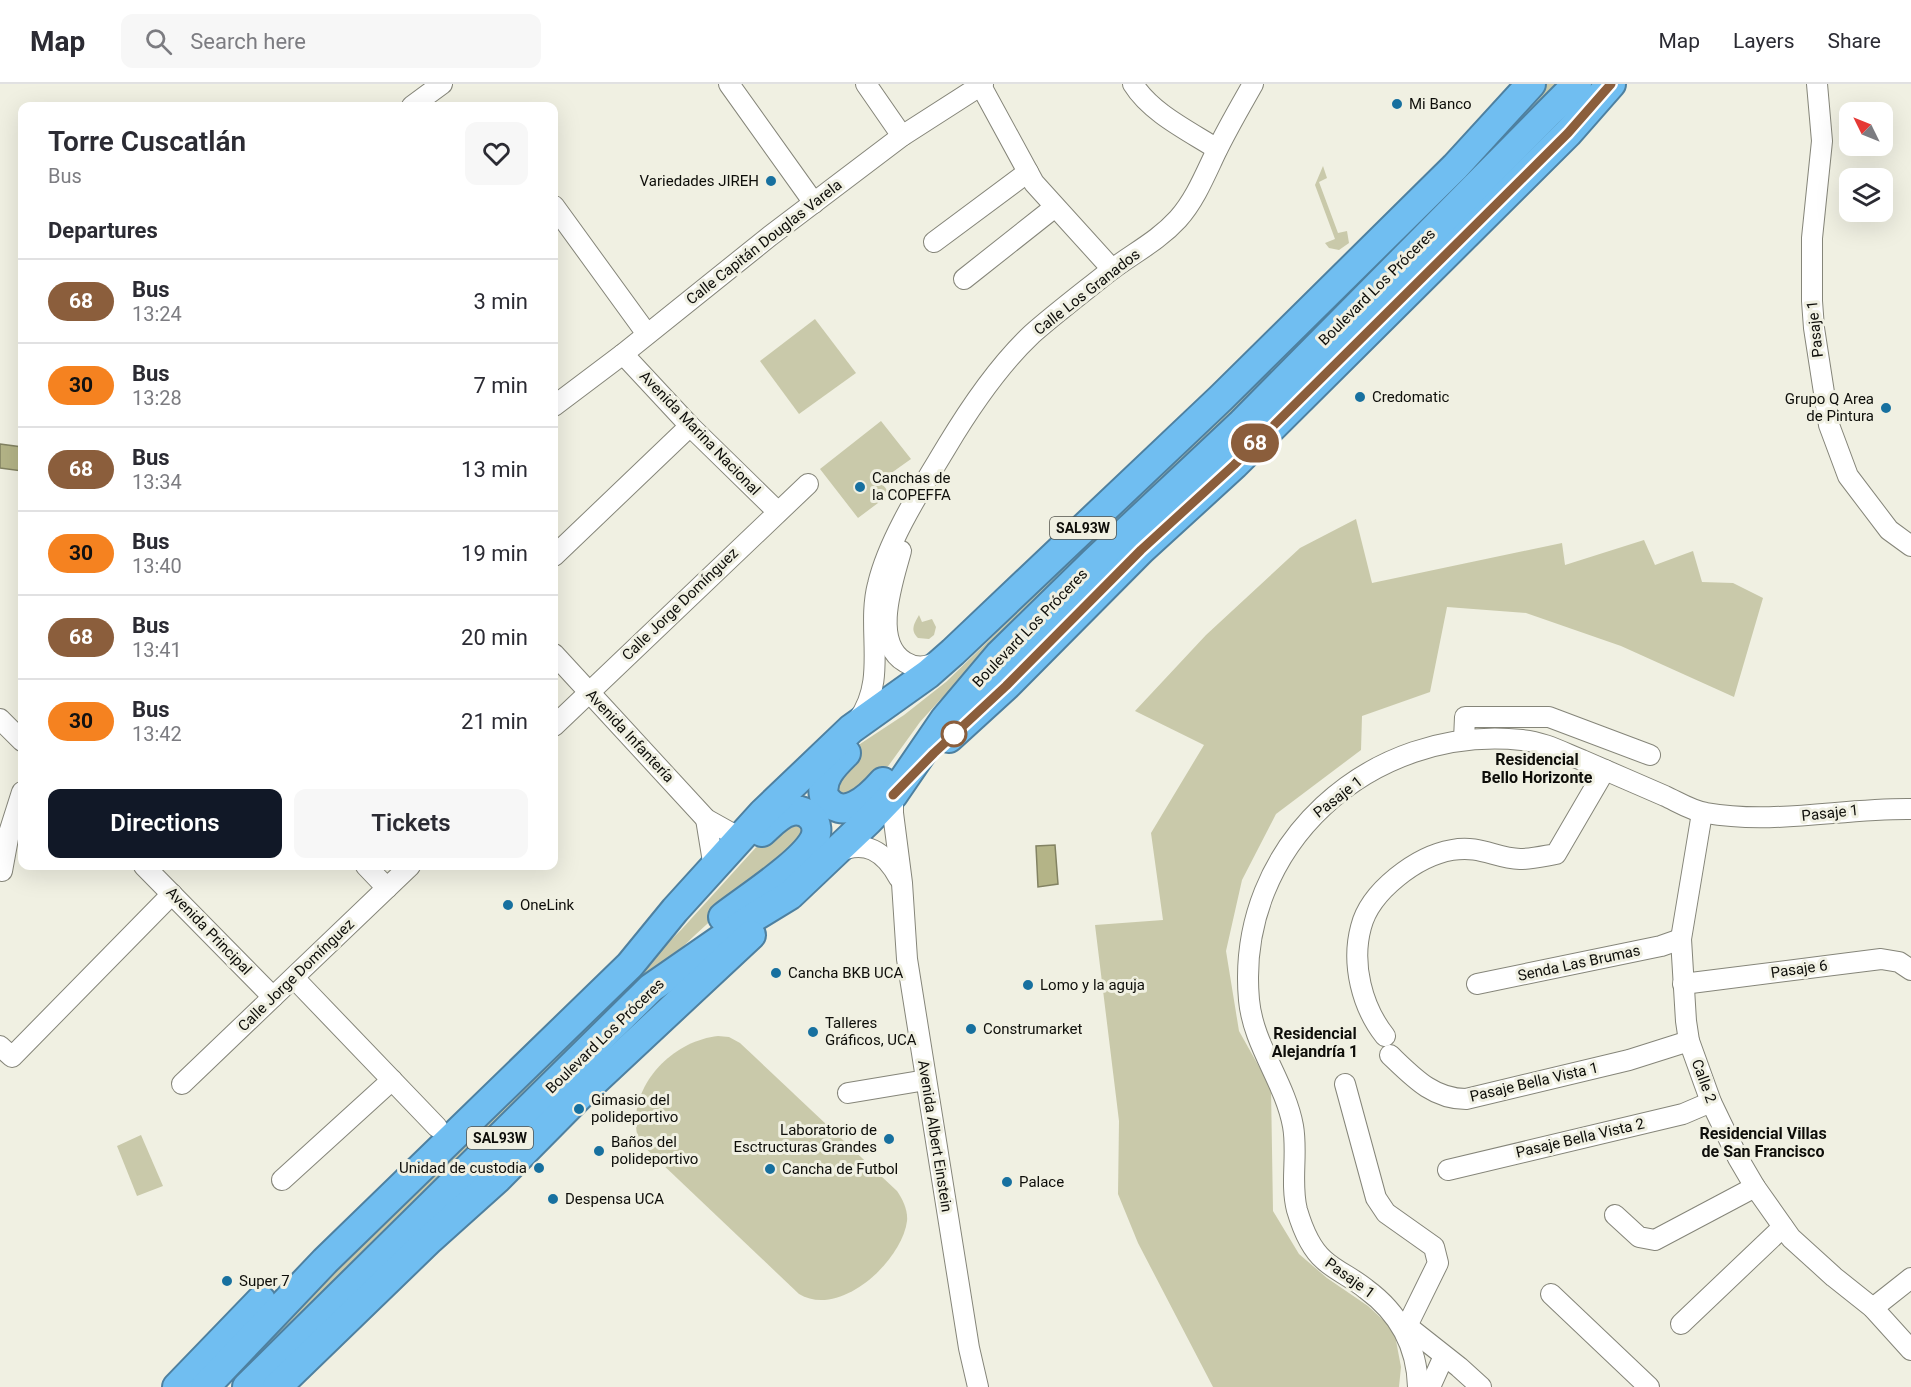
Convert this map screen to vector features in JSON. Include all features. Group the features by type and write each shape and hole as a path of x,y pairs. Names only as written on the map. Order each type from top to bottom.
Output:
{"highway":[{"name":"Boulevard Los Próceres","path":"203,1374 262,1307 325,1261 630,965 737,840 851,729 928,674 1043,567 1221,398 1489,132 1531,84"},
{"name":"Boulevard Los Próceres","path":"247,1387 651,988 746,922 790,895 835,853 893,795 945,719 999,655 1094,562 1186,477 1389,276 1577,84"},
{"path":"893,795 941,746 1006,686 1141,550 1234,465 1568,133 1611,84"},
{"path":"1186,477 1234,465"},
{"path":"999,655 947,700 915,737 883,782 868,797 851,808 843,809 827,801 823,791 830,769 851,748 941,682 968,655 1043,567"},
{"path":"630,965 688,916 771,824 791,811 802,811 809,814 817,826 817,832 810,846 793,863 697,939 651,988"},
{"path":"177,1387 203,1374 356,1203 684,887 737,840"},
{"path":"275,1387 430,1239 498,1178 586,1089 753,933 790,895"},
{"path":"275,1387 330,1317 348,1289"}],"street":[{"path":"417,102 442,84"},
{"path":"729,84 814,203"},
{"path":"866,84 902,136"},
{"path":"981,84 1034,183 1112,269"},
{"name":"Calle Capitán Douglas Varela","path":"558,403 902,136 981,84"},
{"path":"1133,84 1140,96 1217,149"},
{"name":"Calle Los Granados","path":"851,729 871,699 878,583 890,548 916,499 969,412 1006,362 1032,335 1112,269 1160,238 1180,217 1197,192 1217,149 1253,84"},
{"name":"Pasaje 1","path":"1817,84 1822,141 1812,238 1812,301 1829,425 1848,476 1889,530 1911,546"},
{"path":"934,242 1028,172"},
{"path":"964,279 1055,207"},
{"path":"558,212 647,334"},
{"name":"Avenida Marina Nacional","path":"623,354 690,426 778,512"},
{"path":"558,552 690,426"},
{"name":"Calle Jorge Domínguez","path":"558,722 808,484"},
{"name":"Calle Los Granados","path":"916,499 889,600 886,619 887,634 895,655 917,667 934,663 953,652"},
{"name":"Avenida Infantería","path":"558,658 706,819 737,840"},
{"path":"1464,740 1466,717 1549,717 1650,755"},
{"path":"0,719 18,737"},
{"name":"Pasaje 1","path":"1402,1322 1366,1288 1322,1259 1308,1239 1295,1203 1296,1156 1293,1127 1285,1096 1258,1038 1250,1004 1252,937 1266,890 1278,862 1297,833 1322,806 1371,772 1394,760 1427,748 1464,740 1508,739 1542,743 1702,813 1742,817 1788,817 1877,808 1911,809"},
{"name":"Pasaje Bella Vista 1","path":"1605,770 1556,854 1518,859 1470,848 1452,850 1435,854 1413,865 1384,890 1361,926 1358,961 1361,987 1369,1012 1388,1046 1421,1085 1442,1096 1454,1099 1466,1099 1629,1060 1689,1041"},
{"name":"Avenida Albert Einstein","path":"893,795 894,834 902,884 907,959 969,1348 978,1387"},
{"path":"1,872 18,805"},
{"name":"Calle 2","path":"1702,813 1681,939 1689,1041 1711,1102 1755,1187 1791,1238 1873,1308 1911,1350"},
{"path":"706,819 713,862"},
{"name":"Avenida Albert Einstein","path":"835,853 855,846 875,851 894,869 902,884"},
{"path":"1,872 18,853"},
{"name":"Avenida Principal","path":"148,870 273,997"},
{"path":"370,870 387,888"},
{"name":"Calle Jorge Domínguez","path":"182,1084 406,870"},
{"path":"0,1046 12,1057 172,894"},
{"name":"Senda Las Brumas","path":"1477,984 1661,946 1681,939"},
{"name":"Pasaje 6","path":"1683,984 1881,959 1899,962 1911,970"},
{"path":"294,978 437,1127"},
{"path":"282,1180 392,1080"},
{"path":"848,1093 926,1080"},
{"path":"1345,1084 1376,1198 1386,1213 1434,1247 1438,1263 1402,1322"},
{"name":"Pasaje Bella Vista 2","path":"1448,1170 1683,1114 1711,1102"},
{"path":"1615,1215 1639,1237 1655,1240 1755,1187"},
{"path":"1681,1324 1783,1227"},
{"path":"1873,1308 1911,1278"},
{"path":"1551,1294 1636,1383"},
{"path":"1402,1322 1481,1387"},
{"path":"1402,1322 1414,1353 1418,1371 1418,1387"},
{"path":"1430,1387 1444,1356"}],"shaded area":[{"path":"1543,84 1563,84 939,701 866,791 840,796 833,781 847,757 860,744 904,715 946,682"},
{"path":"1323,166 1327,178 1319,182 1338,233 1347,231 1349,243 1339,250 1329,248 1325,243 1335,239 1315,185"},
{"path":"815,319 856,373 799,414 760,361"},
{"path":"881,421 911,459 880,481 890,494 858,518 820,469"},
{"path":"0,444 18,446 18,470 0,468"},
{"path":"1356,519 1372,583 1562,543 1565,565 1644,540 1655,565 1693,551 1702,582 1733,583 1763,598 1734,697 1621,646 1526,613 1447,607 1430,692 1362,716 1361,750 1276,814 1242,880 1226,951 1239,1031 1271,1088 1273,1211 1299,1254 1327,1278 1368,1306 1394,1330 1401,1367 1399,1387 1213,1387 1138,1243 1118,1194 1119,1121 1095,925 1163,920 1151,833 1204,745 1135,711 1206,635 1300,548"},
{"path":"919,615 922,622 932,619 936,627 934,635 929,639 918,638 913,630"},
{"path":"797,824 804,835 694,936 260,1355 226,1387 220,1387 681,930 768,834"},
{"path":"1055,845 1058,884 1038,887 1036,846"},
{"name":"Cancha de Futbol","path":"718,1036 729,1037 740,1043 897,1191 901,1198 907,1217 903,1237 894,1253 881,1268 866,1282 850,1292 832,1299 815,1300 799,1294 639,1142 636,1123 638,1105 644,1087 654,1072 683,1047"},
{"path":"141,1135 163,1186 137,1196 117,1146"}],"bus line":[{"name":"68","path":"893,795 1006,686 1141,550 1234,465 1568,133 1611,84"}],"place":[{"name":"Mi Banco","path":"1397,104"},
{"name":"Variedades JIREH","path":"771,181"},
{"name":"Credomatic","path":"1360,397"},
{"name":"Grupo Q Area de Pintura","path":"1886,408"},
{"name":"Canchas de la COPEFFA","path":"860,487"},
{"name":"OneLink","path":"508,905"},
{"name":"Cancha BKB UCA","path":"776,973"},
{"name":"Lomo y la aguja","path":"1028,985"},
{"name":"Construmarket","path":"971,1029"},
{"name":"Talleres Gráficos, UCA","path":"813,1032"},
{"name":"Gimasio del polideportivo","path":"579,1109"},
{"name":"Laboratorio de Esctructuras Grandes","path":"889,1139"},
{"name":"Baños del polideportivo","path":"599,1151"},
{"name":"Unidad de custodia","path":"539,1168"},
{"name":"Cancha de Futbol","path":"770,1169"},
{"name":"Palace","path":"1007,1182"},
{"name":"Despensa UCA","path":"553,1199"},
{"name":"Super 7","path":"227,1281"}],"district":[{"name":"Residencial Bello Horizonte","path":"1537,768"},
{"name":"Residencial Alejandría 1","path":"1315,1042"},
{"name":"Residencial Villas de San Francisco","path":"1763,1142"}]}
